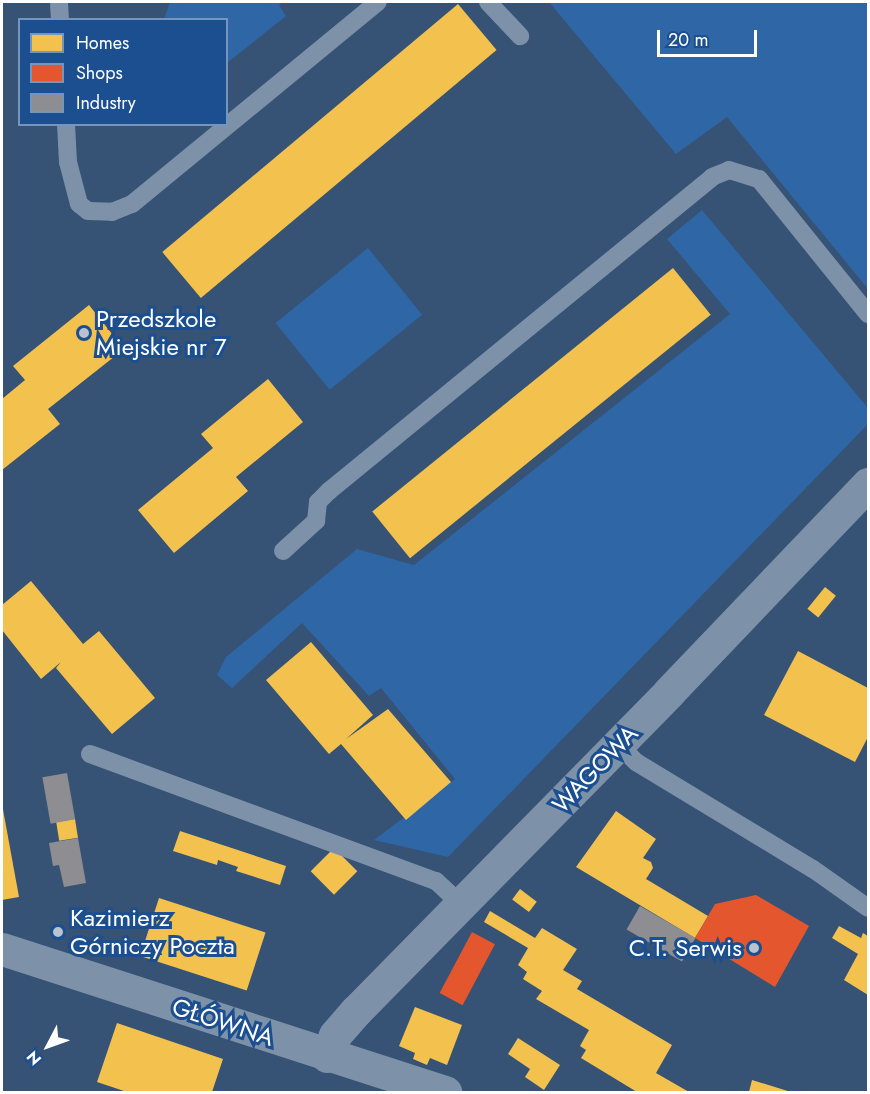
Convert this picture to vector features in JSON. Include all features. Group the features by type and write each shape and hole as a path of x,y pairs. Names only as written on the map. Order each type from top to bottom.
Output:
{"street":[{"name":"WAGOWA","path":"327,1056 335,1035 356,1011 462,905 868,484"},
{"name":"GŁÓWNA","path":"2,949 327,1056 446,1092"}],"lane":[{"path":"59,2 60,18"},
{"path":"228,125 378,2"},
{"path":"488,2 520,36"},
{"path":"66,126 68,162 79,204 88,211 112,212 132,204 227,126"},
{"path":"283,551 316,522 318,502 329,490 711,177 729,170 759,179 868,314"},
{"path":"618,744 636,762 813,869 868,908"},
{"path":"90,754 436,881 462,905"}],"shaded area":[{"path":"170,2 283,2 279,5 286,16 228,62 228,18 164,18"},
{"path":"549,2 868,2 868,289 727,117 676,154"},
{"path":"702,210 868,408 868,424 448,857 374,840 455,779 381,688 369,696 302,623 232,688 217,675 226,657 357,549 414,565 730,314 667,239"},
{"path":"368,248 422,315 330,390 276,323"}],"building: Homes":[{"path":"458,4 497,50 201,298 162,252"},
{"path":"673,268 711,315 410,558 372,512"},
{"path":"89,305 124,349 48,409 60,424 2,470 2,399 25,380 13,366"},
{"path":"268,379 303,422 236,477 248,491 174,553 138,510 213,448 201,434"},
{"path":"31,581 83,644 99,631 155,698 112,734 56,668 61,662 41,679 2,630 2,605"},
{"path":"825,587 836,596 818,618 807,609"},
{"path":"311,642 373,715 346,739 388,709 451,782 406,820 341,744 329,754 266,680"},
{"path":"798,651 868,688 868,737 855,762 764,715"},
{"path":"2,804 19,897 2,900"},
{"path":"616,811 656,839 643,858 651,862 653,868 646,879 708,916 695,938 576,867"},
{"path":"75,819 78,838 59,841 56,822"},
{"path":"180,831 286,866 280,885 236,871 238,867 218,860 217,865 173,851"},
{"path":"334,848 357,871 334,895 311,871"},
{"path":"520,889 537,902 529,912 512,899"},
{"path":"159,898 266,933 247,991 140,956"},
{"path":"490,911 535,938 542,928 577,949 563,970 582,981 577,989 672,1045 656,1073 689,1092 637,1092 581,1058 586,1050 580,1046 589,1030 536,999 542,991 523,979 527,972 518,965 528,948 484,922"},
{"path":"839,926 861,938 863,933 868,936 868,995 844,980 858,954 832,938"},
{"path":"415,1007 462,1025 447,1065 430,1058 427,1065 413,1059 415,1053 399,1046"},
{"path":"117,1023 223,1059 212,1092 127,1092 97,1082"},
{"path":"518,1038 560,1065 544,1090 525,1077 530,1069 508,1054"},
{"path":"752,1080 791,1092 749,1092"}],"building: Shops":[{"name":"C.T. Serwis","path":"756,895 809,926 775,987 695,938 715,904"},
{"path":"472,932 495,944 463,1005 440,993"}],"building: Industry":[{"path":"67,773 75,819 51,824 42,777"},
{"path":"78,838 86,883 64,887 59,865 53,866 49,843"},
{"path":"640,906 695,938 682,961 626,929"}],"place":[{"name":"Przedszkole Miejskie nr 7","path":"84,333"},
{"name":"Kazimierz Górniczy Poczta","path":"58,932"},
{"name":"C.T. Serwis","path":"754,948"}]}
